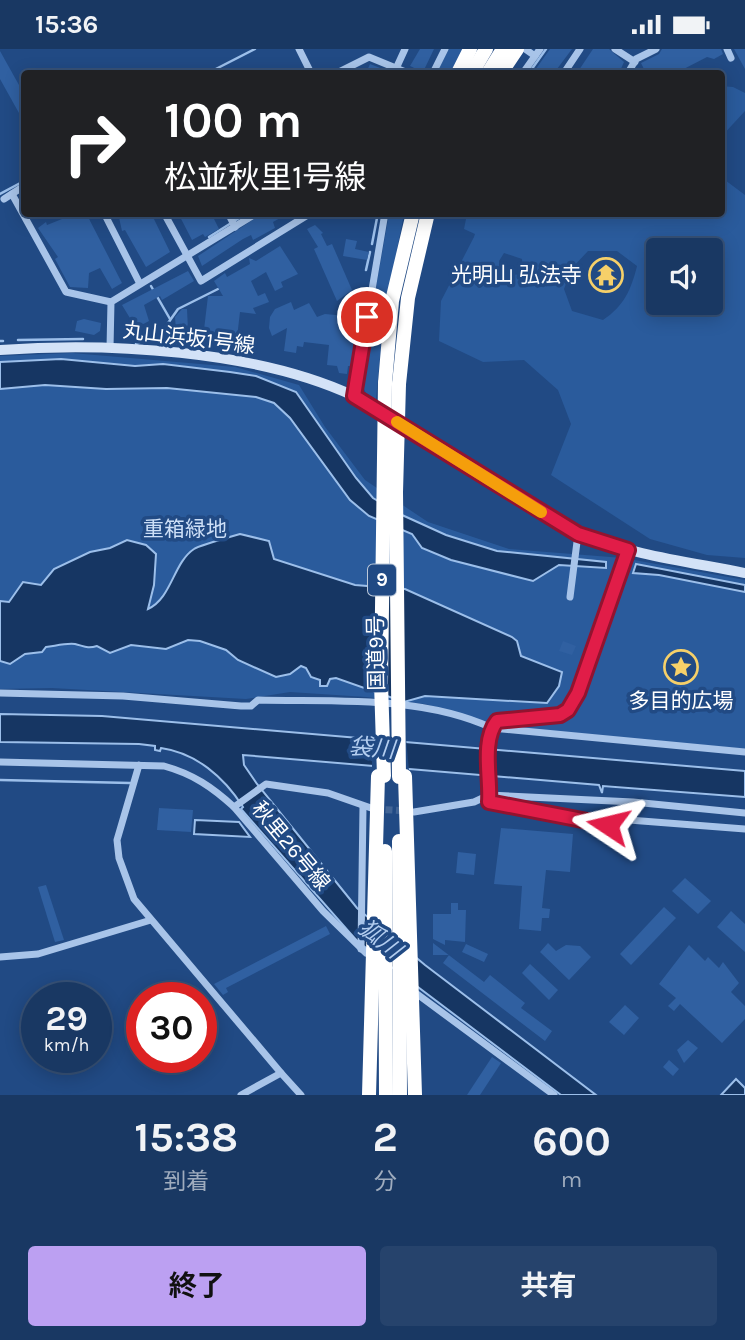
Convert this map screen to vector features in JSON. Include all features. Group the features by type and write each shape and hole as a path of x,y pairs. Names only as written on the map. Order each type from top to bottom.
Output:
{"highway":[{"path":"460,70 470,49"},
{"path":"474,70 486,49"},
{"path":"490,70 503,49"},
{"path":"503,70 517,49"},
{"path":"412,217 414,236"},
{"name":"国道9号","path":"400,1095 400,937 391,776 381,683 393,301 414,236 427,217"},
{"name":"国道9号","path":"386,1095 385,925 397,683 396,454 392,384"},
{"path":"369,1095 365,950 367,912 391,776"},
{"path":"391,776 412,947 415,990 415,1095"}],"street":[{"path":"299,49 310,70"},
{"path":"395,70 405,49"},
{"path":"434,70 445,49"},
{"path":"525,49 538,52 525,70"},
{"path":"566,70 580,49"},
{"path":"615,49 635,62"},
{"path":"630,70 635,62 656,49"},
{"path":"727,49 732,58"},
{"path":"343,70 369,57 393,70"},
{"path":"4,199 21,188"},
{"path":"12,194 21,210"},
{"path":"25,217 66,292 111,302 139,282 251,217"},
{"path":"106,217 139,282"},
{"path":"166,217 201,281 305,217"},
{"path":"230,217 235,227"},
{"path":"380,217 382,223"},
{"path":"354,396 383,217"},
{"path":"110,348 111,302"},
{"name":"丸山浜坂1号線","path":"0,349 55,346 110,348 240,361 274,368 354,396 578,534 628,550 745,573"},
{"path":"570,597 578,534"},
{"path":"628,550 578,693 568,710 560,715 497,721 491,730 489,802 608,825 629,820 745,829"},
{"path":"0,693 111,696 241,706 251,706 258,700 381,704 464,717 491,730 745,752"},
{"path":"0,762 139,765 188,772 237,805"},
{"path":"139,765 117,840 119,858 134,899 300,1095"},
{"name":"秋里26号線","path":"365,950 314,901 237,805 266,784 328,793 367,808 367,912"},
{"path":"414,812 474,802 488,792 745,813"},
{"path":"0,957 38,954 151,920"},
{"path":"415,990 554,1095"},
{"path":"242,1095 281,1073"}],"green space":[{"path":"449,49 465,49 454,70 438,70"},
{"path":"725,86 745,93 745,111 725,133"},
{"path":"725,180 745,195 745,558 707,555 650,539 551,475 571,424 558,390 524,360 483,362 439,341 441,301 475,234 464,229 466,217 725,217","holes":["588,251 617,251 637,266 626,297 603,320 572,311 564,289 572,268","504,253 522,259 523,275 501,274 499,261"]},
{"path":"388,217 403,217 384,315 376,399 366,393 363,387 367,338"},
{"name":"重箱緑地","path":"72,353 235,367 299,385 325,427 365,480 428,522 509,549 623,558 745,580 745,749 500,726 425,704 366,697 290,692 246,699 52,688 0,689 0,356"}],"water":[{"path":"61,359 135,366 163,364 256,376 296,392 373,498 402,515 446,535 497,551 606,562 606,568 559,565 533,581 451,560 422,548 412,534 369,516 350,500 290,418 274,403 256,397 167,388 106,389 45,385 0,389 0,362"},
{"path":"240,534 269,541 274,559 355,585 405,589 512,637 517,641 521,656 562,672 559,686 547,703 425,696 404,702 336,678 330,679 327,686 320,686 320,680 311,677 306,668 301,666 290,674 276,677 238,660 226,650 188,640 166,649 131,645 110,653 97,646 64,644 46,647 42,652 25,654 10,664 0,661 0,601 9,602 23,582 41,585 54,569 90,552 110,548 127,540 146,545 156,554 154,585 148,609 162,597 181,563 194,549"},
{"path":"636,564 745,585 745,592 659,575 633,573"},
{"path":"0,714 102,716 745,771 745,797 603,786 602,793 599,785 243,755 244,765 257,784 357,908 425,965 596,1095 561,1095 357,941 241,809 243,807 227,786 208,768 186,755 161,748 160,751 155,750 155,746 139,744 0,742"},
{"path":"195,820 239,822 250,837 194,834"},
{"path":"736,1079 745,1088 745,1095 721,1095"}],"pier":[{"path":"372,735 406,738 409,771 372,768"}],"building":[{"path":"420,49 434,49 424,70 410,66"},
{"path":"550,49 572,49 556,70 535,70"},
{"path":"593,49 609,49 624,62 620,70 579,70"},
{"path":"662,49 721,49 723,54 714,59 707,57 682,70 644,70 641,63 659,54"},
{"path":"734,49 745,49 745,69"},
{"path":"0,51 21,89 21,117 0,79"},
{"path":"370,64 385,70 367,70"},
{"path":"61,217 88,217 122,283 112,289 100,268 89,273 88,288 70,287 55,259 58,257 38,228 46,222 47,225 62,219"},
{"path":"119,217 153,217 170,252 146,267 125,230 122,231"},
{"path":"180,217 213,217 219,229 205,237 203,234 192,240"},
{"path":"257,217 282,217 273,222 275,228 253,240 251,235 243,239 202,266 198,256"},
{"path":"315,225 323,233 321,234 327,246 332,244 352,290 337,301 314,249 318,247 307,229"},
{"path":"346,239 357,241 355,249 369,252 367,260 343,256"},
{"path":"280,246 298,274 281,282 283,287 275,291 266,272 251,281 258,296 265,293 269,302 253,308 256,314 240,312 236,346 203,338 208,296 223,296 214,281 225,273 227,277 250,264 249,258 256,261"},
{"path":"188,271 194,281 162,300 160,296 144,305 149,321 136,328 122,305"},
{"path":"291,302 294,310 309,303 317,317 325,314 346,316 347,311 358,312 352,366 348,366 347,374 339,373 337,366 327,365 329,345 304,342 303,347 297,346 296,353 284,351 287,328 272,336 269,328 270,317 275,309"},
{"path":"182,309 187,309 188,330 176,331 175,317"},
{"path":"84,319 101,323 100,331 94,335 75,331 77,321"},
{"path":"165,332 178,334 177,345 162,343"},
{"path":"563,641 576,646 572,655 559,651"},
{"path":"159,808 193,810 191,832 157,830"},
{"path":"501,828 573,834 570,872 546,870 542,908 550,909 549,918 542,918 541,931 519,929 522,886 494,884"},
{"path":"458,852 476,854 474,875 456,873"},
{"path":"685,878 711,901 698,914 672,891"},
{"path":"46,885 64,940 55,942 38,887"},
{"path":"451,903 458,903 458,910 466,910 465,942 445,940 445,945 433,939 433,914 451,914"},
{"path":"664,907 676,918 631,965 620,954"},
{"path":"731,911 745,924 745,952 717,927"},
{"path":"326,926 330,934 226,988 228,992 223,995 217,988 217,982"},
{"path":"433,943 449,955 433,955"},
{"path":"548,943 556,951 566,945 580,946 591,957 569,980 540,952"},
{"path":"466,944 488,954 484,962 462,952"},
{"path":"689,945 705,961 708,957 719,968 723,962 739,983 731,992 745,1006 745,1019 722,1043 680,1004 674,1011 668,1006 676,998 659,984"},
{"path":"449,955 484,982 490,975 525,1003 521,1008 552,1031 545,1041 443,963"},
{"path":"530,964 558,990 549,1000 522,973"},
{"path":"625,1005 639,1018 624,1035 609,1022"},
{"path":"688,1040 698,1048 684,1063 677,1050"},
{"path":"492,1057 501,1063 480,1095 467,1095"},
{"path":"669,1060 679,1069 673,1076 663,1067"}],"waterway":[{"path":"214,70 255,49"},
{"path":"531,70 546,49"},
{"path":"0,194 21,183"},
{"path":"209,237 241,217"},
{"path":"372,244 377,218"},
{"path":"366,270 370,252"},
{"path":"151,286 170,319"},
{"path":"136,344 161,333 178,309 218,289"},
{"path":"18,340 83,339"},
{"path":"0,780 130,783"}],"tunnel":[{"path":"375,809 408,811"}],"slow traffic":[{"path":"397,422 541,512"}],"place":[{"name":"光明山 弘法寺","path":"606,275"},
{"name":"多目的広場","path":"681,667"}],"route":[{"path":"367,317 354,396 578,534 628,550 578,693 568,710 560,715 497,721 491,733 486,788 489,802 608,825"}],"water label":[{"name":"袋川","path":"372,748"},
{"name":"狐川","path":"380,939"}]}
